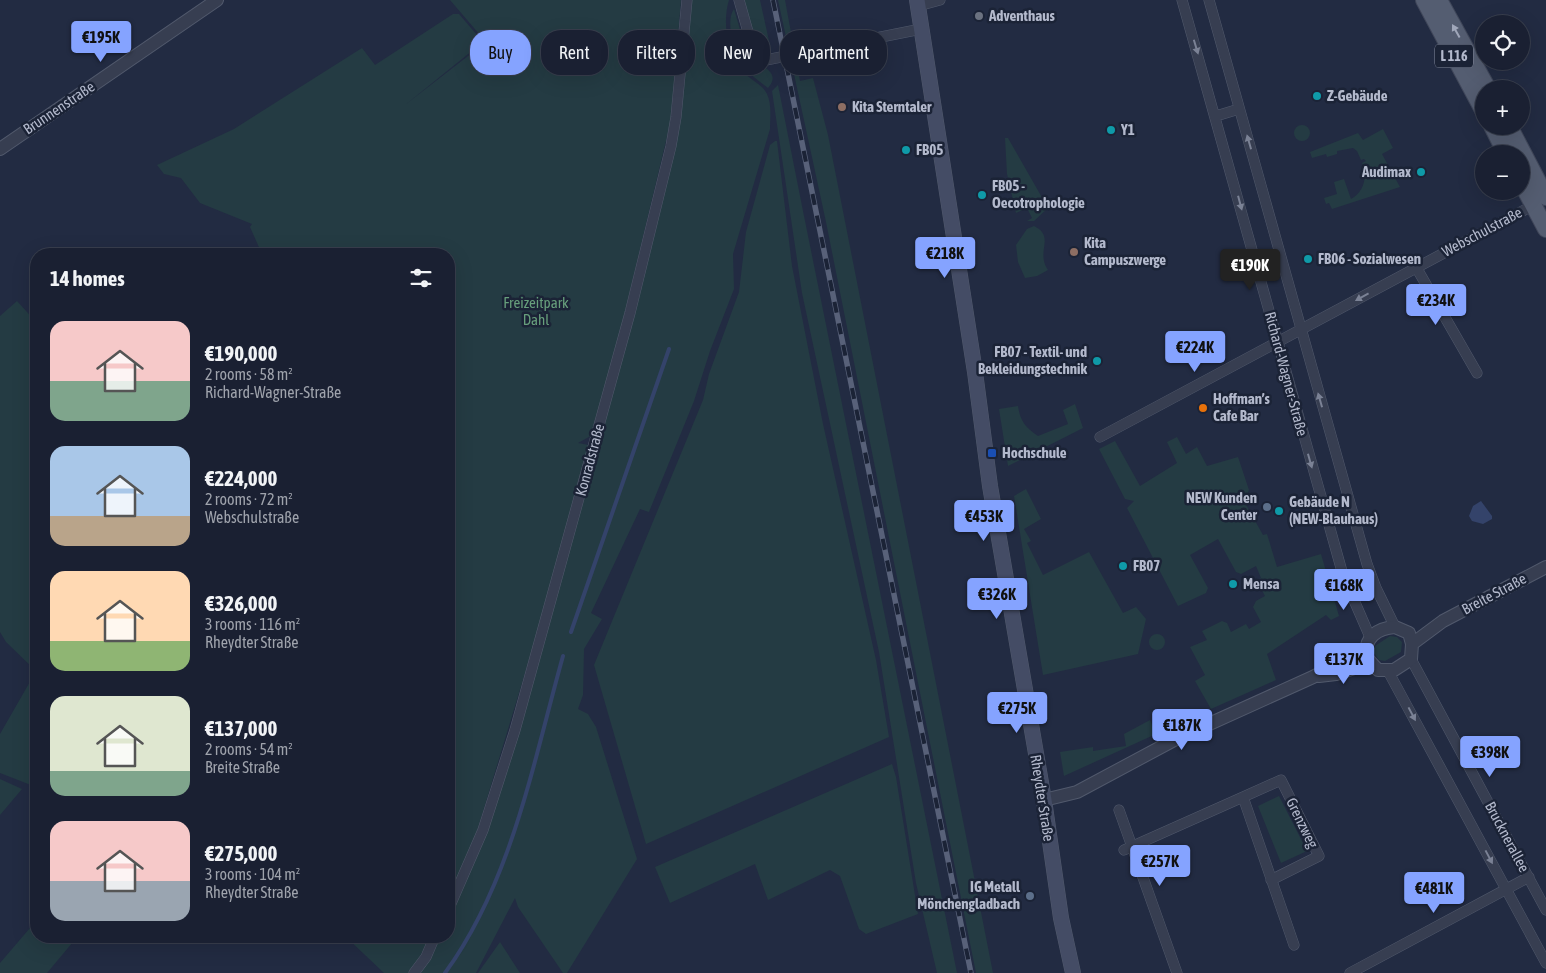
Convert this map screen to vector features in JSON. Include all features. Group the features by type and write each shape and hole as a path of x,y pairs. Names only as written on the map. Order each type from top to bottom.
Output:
{"main road":[{"name":"L 116","path":"1424,0 1475,95"},
{"name":"L 116","path":"1439,0 1483,80"},
{"name":"Rheydter Straße","path":"918,3 975,372 990,486 1044,800 1061,918 1073,973"},
{"path":"1514,135 1540,200 1546,229"},
{"path":"1530,191 1540,200"}],"street":[{"name":"Brunnenstraße","path":"0,149 217,0"},
{"name":"Konradstraße","path":"455,894 483,830 514,730 632,304 671,146 677,108 687,0"},
{"path":"739,0 754,53 766,60 921,29"},
{"path":"918,3 940,0"},
{"name":"Richard-Wagner-Straße","path":"1182,0 1343,575 1370,637"},
{"name":"Richard-Wagner-Straße","path":"1209,0 1367,564 1395,627"},
{"path":"1216,116 1240,109"},
{"name":"Webschulstraße","path":"1100,437 1301,331 1540,200"},
{"path":"1416,267 1477,373"},
{"name":"Breite Straße","path":"1410,638 1546,567"},
{"path":"1395,627 1410,638 1411,659 1402,666 1388,671 1378,670 1369,663 1365,649 1370,637 1382,629 1395,627"},
{"path":"1044,800 1077,792 1176,739 1313,677 1365,649"},
{"name":"Brucknerallee","path":"1411,659 1546,910"},
{"path":"1313,677 1336,674 1369,663"},
{"name":"Brucknerallee","path":"1388,671 1546,963"},
{"name":"Grenzweg","path":"1128,848 1281,780 1319,856 1272,880"},
{"path":"1243,797 1294,945"},
{"path":"1119,810 1128,848 1177,973"},
{"path":"1350,973 1528,877"},
{"path":"414,973 426,957 433,943"}],"green space":[{"name":"Freizeitpark Dahl","path":"450,0 681,0 678,30 618,30 618,75 675,75 671,120 596,433 578,443 594,446 468,861 455,888 455,248 259,248 250,227 252,224 200,203 181,178 164,174 157,165 234,129 362,48 375,65 453,14 459,14 473,30 470,30 470,52 405,105 470,54 470,75 531,75 531,30 476,30"},
{"path":"690,0 729,0 726,30 705,30 705,75 746,75 763,88 769,98 770,129 733,254 734,289 710,351 694,401 649,512 640,509 591,613 602,619 584,649 583,695 578,709 588,714 596,727 637,859 567,973 563,973 518,907 515,898 476,973 421,973 436,943 455,943 455,906 469,874 599,444 667,176 680,75 695,75 695,30 686,30"},
{"path":"744,0 760,0 767,30 751,30"},
{"path":"778,0 785,0 791,30 784,30"},
{"path":"734,9 740,30 730,30 731,14"},
{"path":"770,72 772,82 768,88 751,75 770,75"},
{"path":"794,75 799,75 800,81 813,78 828,135 993,973 976,973 826,222"},
{"path":"778,85 957,973 937,973 916,883 879,652 802,293 772,91"},
{"path":"1302,125 1310,133 1302,141 1294,133"},
{"path":"1383,129 1393,148 1382,154 1400,187 1332,209 1329,203 1326,204 1324,198 1337,194 1334,182 1344,179 1351,199 1359,192 1364,183 1365,173 1362,163 1366,161 1364,159 1361,160 1357,151 1353,148 1337,151 1337,154 1327,157 1326,154 1312,158 1310,152 1358,133 1363,140"},
{"path":"1005,138 1008,138 1048,208 1034,221 1027,221 1032,218 1027,208 1016,213 1007,174"},
{"path":"777,141 792,266 823,424 876,660 889,737 646,844 594,665 703,400 709,374 739,292 746,232 770,145"},
{"path":"1034,226 1044,235 1043,257 1048,270 1037,276 1025,278 1018,262 1016,245 1027,229"},
{"path":"17,301 30,315 30,665 6,642 0,632 0,316"},
{"path":"1075,404 1083,428 1008,466 999,409 1018,406 1024,424 1038,436 1068,424 1063,410"},
{"path":"1177,437 1186,454 1197,447 1207,466 1238,457 1249,490 1244,501 1263,535 1267,534 1277,567 1321,554 1339,616 1331,620 1326,615 1267,654 1276,680 1211,709 1195,681 1205,675 1190,647 1207,640 1202,631 1222,621 1227,623 1231,632 1246,624 1249,629 1261,622 1253,607 1256,601 1265,596 1257,581 1261,578 1256,566 1241,574 1236,572 1218,539 1190,555 1208,588 1206,593 1178,606 1127,508 1134,501 1125,499 1099,449 1115,441 1140,486 1177,463 1167,442"},
{"path":"1026,489 1041,519 1024,529 1031,541 1027,543 1043,575 1089,552 1123,613 1136,607 1146,619 1138,654 1043,675 1014,496"},
{"path":"1154,634 1160,634 1165,639 1163,648 1154,650 1149,645 1149,639"},
{"path":"1390,636 1397,637 1402,642 1401,652 1385,661 1379,660 1373,652 1375,646"},
{"path":"30,682 30,785 0,773 0,734"},
{"path":"1150,720 1156,734 1064,776 1060,752 1093,747 1093,751 1126,746 1124,734"},
{"path":"892,764 896,777 918,914 866,934 859,929 840,876 830,870 768,900 755,864 670,903 655,867"},
{"path":"0,779 22,789 0,815"},
{"path":"1279,796 1307,851 1281,863 1258,806"},
{"path":"30,928 30,943 72,943 47,973 0,973 0,963"},
{"path":"500,942 520,973 478,973"},
{"path":"352,943 428,943 410,973 384,973"}],"water":[{"path":"1481,501 1492,516 1492,519 1483,524 1472,521 1469,516 1473,506"}],"waterway":[{"path":"571,632 669,349"},
{"path":"445,973 468,937 487,900 504,860 530,779 563,656"}],"railway":[{"path":"773,0 971,973"}],"place":[{"name":"Adventhaus","path":"979,16"},
{"name":"Z-Gebäude","path":"1317,96"},
{"name":"Kita Sterntaler","path":"842,107"},
{"name":"Y1","path":"1111,130"},
{"name":"FB05","path":"906,150"},
{"name":"Audimax","path":"1421,172"},
{"name":"FB05 - Oecotrophologie","path":"982,195"},
{"name":"Kita Campuszwerge","path":"1074,252"},
{"name":"FB06 - Sozialwesen","path":"1308,259"},
{"name":"FB07 - Textil- und Bekleidungstechnik","path":"1097,361"},
{"name":"Hoffman’s Cafe Bar","path":"1203,408"},
{"name":"Hochschule","path":"992,453"},
{"name":"NEW Kunden Center","path":"1267,507"},
{"name":"Gebäude N (NEW-Blauhaus)","path":"1279,511"},
{"name":"FB07","path":"1123,566"},
{"name":"Mensa","path":"1233,584"},
{"name":"IG Metall Mönchengladbach","path":"1030,896"}]}
